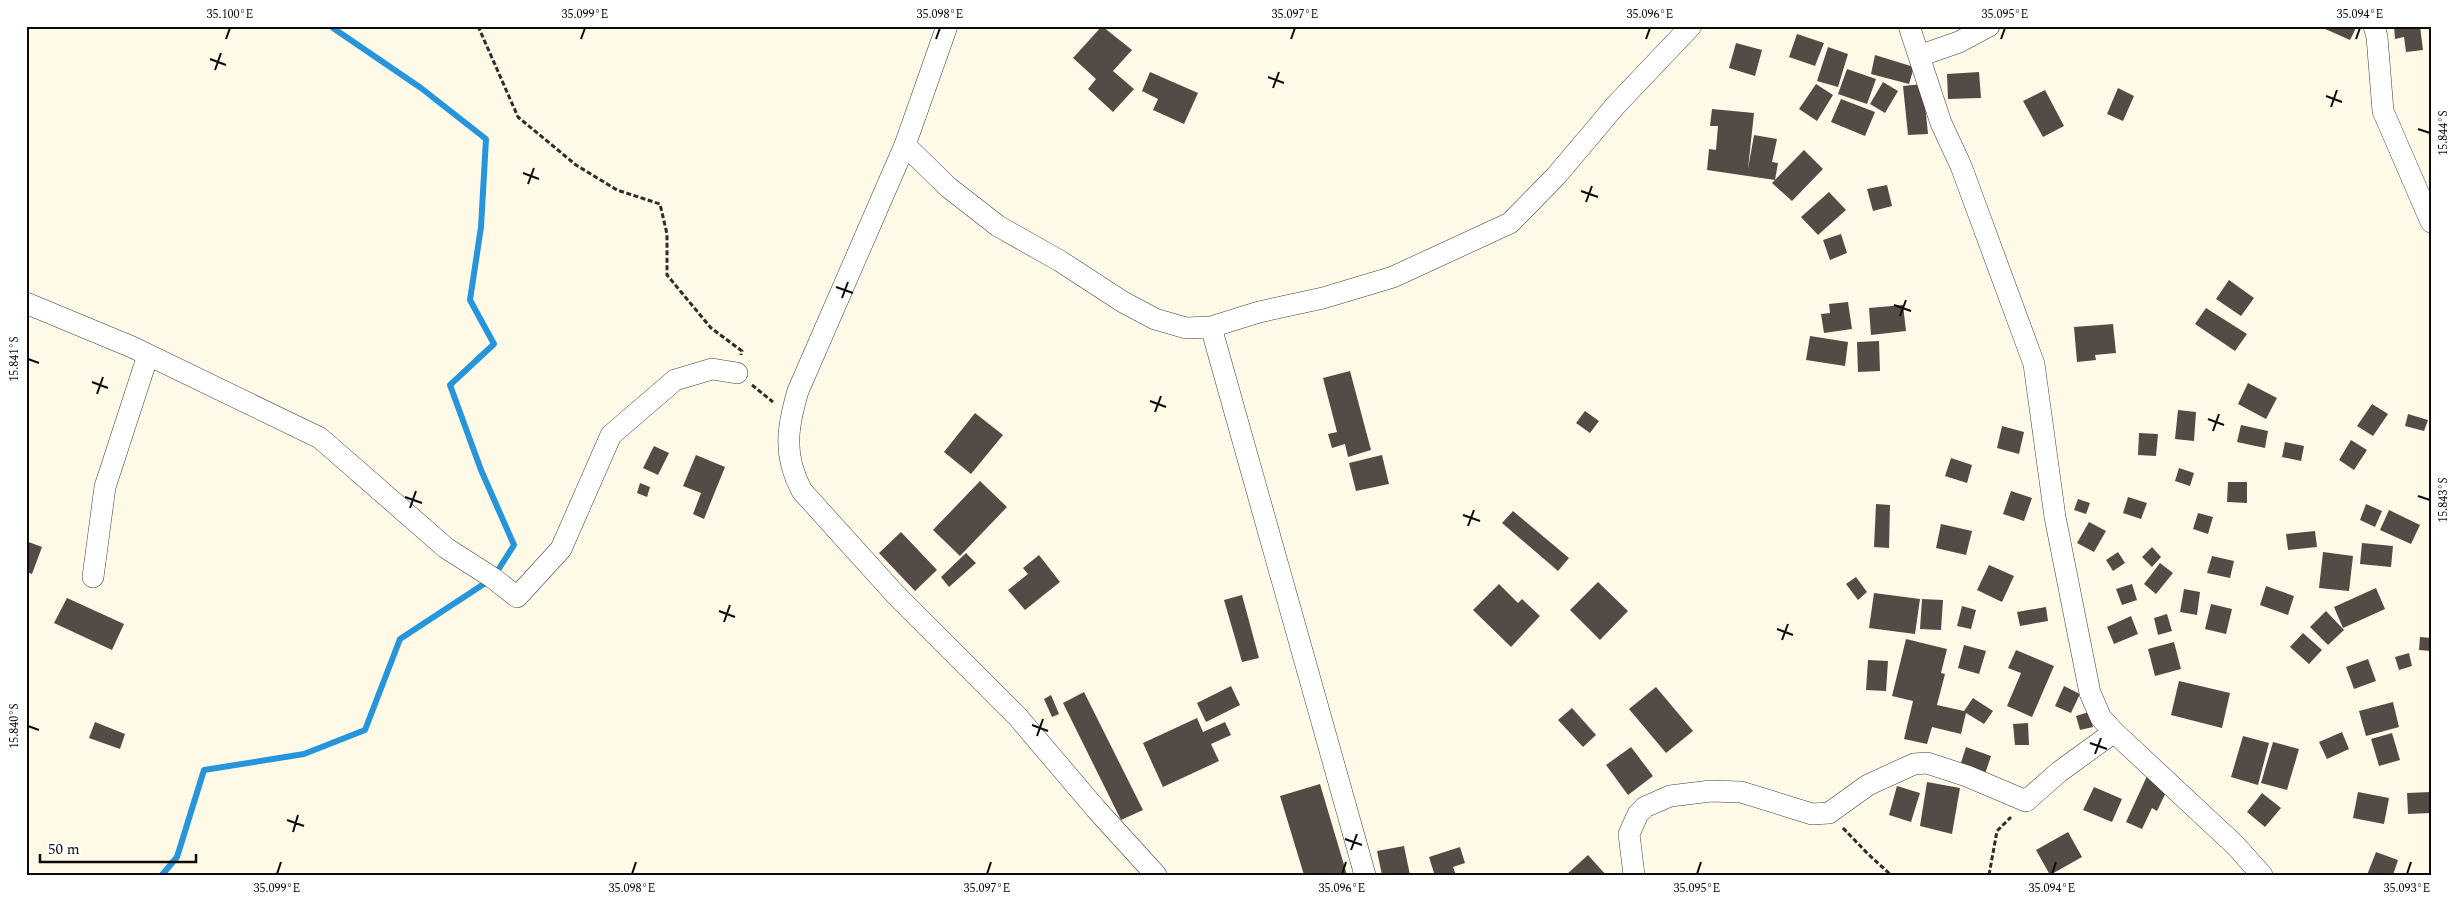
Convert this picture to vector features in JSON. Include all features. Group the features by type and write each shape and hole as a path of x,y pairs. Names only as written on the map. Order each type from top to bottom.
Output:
{"street":[{"path":"948,26 905,145 823,328 798,391 790,416 789,458 791,472 802,491 894,594 1017,716 1096,810 1156,875"},
{"path":"905,145 948,187 998,226 1060,261 1123,302 1155,319 1186,328 1211,327 1259,312 1323,298 1393,277 1510,223 1556,176 1616,105 1691,26"},
{"path":"1909,26 1941,123 1961,166 2034,364 2055,516 2090,693 2101,718 2114,732 2228,838 2262,875"},
{"path":"1919,56 1960,42 1989,26"},
{"path":"2374,26 2377,37 2383,111 2431,222"},
{"path":"26,303 148,355 320,438 446,548 493,578 517,597 561,549 611,435 675,380 712,369 737,373"},
{"path":"1211,327 1365,875"},
{"path":"93,577 105,487 148,355"},
{"path":"1634,875 1629,834 1638,814 1645,807 1670,796 1711,791 1742,792 1812,814 1829,813 1868,785 1914,764 1927,763 1967,776 2026,801 2059,772 2114,732"}],"path":[{"path":"478,26 518,117 576,165 616,190 660,204 667,234 667,275 711,328 742,351 737,373 790,416"},
{"path":"1989,875 1997,831 2026,801"},
{"path":"1829,813 1868,854 1892,875"}],"building":[{"path":"1102,26 1132,50 1113,71 1134,89 1113,112 1088,89 1096,79 1073,58"},
{"path":"2324,26 2357,26 2350,40 2323,28"},
{"path":"2394,26 2420,26 2423,50 2406,52 2404,37 2395,39"},
{"path":"1797,34 1824,43 1815,66 1789,57"},
{"path":"1736,43 1762,50 1755,76 1729,68"},
{"path":"1828,47 1848,54 1838,87 1817,81"},
{"path":"1875,55 1914,67 1909,84 1871,74"},
{"path":"1847,69 1876,79 1867,104 1838,94"},
{"path":"1150,72 1198,93 1184,124 1153,110 1158,99 1142,91"},
{"path":"1979,72 1981,98 1948,99 1947,74"},
{"path":"1883,82 1898,91 1885,113 1870,104"},
{"path":"1816,84 1833,95 1817,121 1799,109"},
{"path":"1923,84 1928,134 1908,135 1903,86"},
{"path":"2118,88 2134,96 2123,121 2107,114"},
{"path":"2045,90 2064,126 2043,137 2023,101"},
{"path":"1841,99 1875,112 1865,136 1831,122"},
{"path":"1712,109 1754,113 1748,169 1754,135 1777,139 1772,162 1778,163 1775,180 1707,170 1709,149 1716,150 1718,126 1710,126"},
{"path":"1804,150 1823,169 1792,201 1772,183"},
{"path":"1887,185 1892,206 1873,211 1867,189"},
{"path":"1829,192 1846,210 1818,235 1801,217"},
{"path":"1841,234 1847,253 1830,260 1823,240"},
{"path":"2229,280 2254,298 2241,316 2216,299"},
{"path":"1848,302 1852,329 1824,333 1821,314 1830,313 1829,304"},
{"path":"1903,305 1906,331 1871,335 1869,308"},
{"path":"2206,308 2247,334 2235,351 2195,324"},
{"path":"2113,324 2116,353 2095,355 2096,360 2077,362 2074,327"},
{"path":"1810,336 1848,342 1845,366 1806,360"},
{"path":"1879,341 1880,371 1858,372 1857,342"},
{"path":"1350,371 1371,450 1348,457 1345,444 1332,448 1328,434 1337,432 1323,378"},
{"path":"2248,383 2277,398 2266,419 2238,404"},
{"path":"2372,404 2388,414 2373,436 2357,426"},
{"path":"2178,410 2196,412 2194,441 2175,439"},
{"path":"1585,411 1599,421 1590,433 1576,423"},
{"path":"975,413 1003,435 971,474 944,452"},
{"path":"2408,414 2428,420 2424,431 2405,426"},
{"path":"2241,425 2268,431 2265,448 2237,442"},
{"path":"2002,426 2024,432 2019,454 1997,448"},
{"path":"2139,433 2158,434 2156,456 2138,455"},
{"path":"2351,440 2367,450 2354,470 2339,460"},
{"path":"2285,442 2304,446 2301,461 2282,457"},
{"path":"654,446 669,453 658,475 643,468"},
{"path":"696,455 725,467 704,519 693,514 701,493 683,486"},
{"path":"1382,455 1389,484 1356,491 1349,463"},
{"path":"1951,458 1972,465 1967,483 1945,476"},
{"path":"2179,468 2194,473 2190,486 2175,481"},
{"path":"980,481 1007,507 960,556 933,530"},
{"path":"2228,482 2247,482 2247,503 2227,502"},
{"path":"640,483 650,487 647,497 637,493"},
{"path":"2011,491 2032,498 2024,521 2003,514"},
{"path":"2128,497 2147,503 2141,519 2123,513"},
{"path":"2078,499 2090,503 2086,514 2074,510"},
{"path":"1876,504 1890,505 1889,548 1874,547"},
{"path":"2366,504 2382,511 2375,527 2360,520"},
{"path":"2389,510 2420,525 2411,544 2380,530"},
{"path":"1513,511 1569,558 1558,571 1502,523"},
{"path":"2198,513 2213,517 2208,534 2193,529"},
{"path":"2089,522 2106,531 2094,552 2077,543"},
{"path":"1941,524 1972,531 1966,555 1936,548"},
{"path":"2315,531 2317,547 2288,550 2286,534"},
{"path":"901,532 937,570 915,591 879,553"},
{"path":"26,541 42,547 32,574 26,572"},
{"path":"2362,543 2393,546 2391,567 2360,564"},
{"path":"2152,547 2161,557 2152,567 2142,557"},
{"path":"2118,552 2125,563 2113,571 2106,560"},
{"path":"2323,552 2353,556 2349,591 2319,588"},
{"path":"966,553 976,563 949,587 941,577"},
{"path":"1039,555 1060,582 1025,610 1008,590 1028,574 1023,568"},
{"path":"2212,556 2234,561 2230,578 2207,573"},
{"path":"2160,563 2173,573 2156,594 2144,584"},
{"path":"1989,565 2014,576 2002,602 1977,590"},
{"path":"1856,577 1867,592 1858,600 1846,584"},
{"path":"1598,582 1628,611 1600,640 1570,610"},
{"path":"1499,584 1518,603 1522,599 1540,616 1511,647 1473,610"},
{"path":"2132,584 2137,600 2122,605 2116,589"},
{"path":"2266,586 2294,596 2288,615 2260,605"},
{"path":"2376,588 2385,609 2343,628 2334,607"},
{"path":"2184,589 2200,592 2197,615 2180,612"},
{"path":"1874,593 1920,599 1915,634 1869,628"},
{"path":"1242,595 1259,658 1242,662 1224,600"},
{"path":"67,598 124,624 112,650 54,623"},
{"path":"1922,599 1943,600 1941,630 1920,629"},
{"path":"2211,604 2232,609 2226,634 2205,629"},
{"path":"1962,606 1976,610 1971,629 1957,626"},
{"path":"2046,607 2048,621 2020,626 2017,612"},
{"path":"2326,611 2344,630 2328,645 2310,627"},
{"path":"2167,614 2172,631 2158,635 2154,618"},
{"path":"2131,616 2138,634 2114,644 2107,627"},
{"path":"2303,633 2322,650 2309,664 2290,647"},
{"path":"2420,637 2431,638 2431,651 2419,650"},
{"path":"1906,639 1947,649 1941,673 1945,674 1937,705 1964,711 1973,698 1993,711 1984,724 1966,713 1961,734 1932,727 1927,744 1904,739 1913,701 1892,696"},
{"path":"2174,642 2181,669 2155,676 2148,649"},
{"path":"1964,645 1986,651 1979,674 1958,668"},
{"path":"2016,650 2054,666 2032,717 2007,706 2021,673 2008,668"},
{"path":"2409,653 2412,666 2399,670 2395,657"},
{"path":"2368,659 2376,681 2354,689 2346,667"},
{"path":"1868,660 1888,661 1886,691 1866,690"},
{"path":"2179,681 2230,693 2222,728 2171,715"},
{"path":"1231,686 1240,705 1206,722 1197,703"},
{"path":"2064,686 2080,694 2071,713 2055,706"},
{"path":"1656,687 1693,731 1666,753 1629,709"},
{"path":"1084,692 1143,810 1121,820 1063,703"},
{"path":"1051,695 1059,714 1052,717 1044,699"},
{"path":"2393,702 2399,727 2366,736 2359,711"},
{"path":"1572,708 1596,735 1583,747 1558,720"},
{"path":"2089,712 2093,727 2080,730 2076,716"},
{"path":"1197,718 1203,732 1225,722 1231,735 1211,744 1219,761 1163,787 1143,743"},
{"path":"95,722 125,734 120,749 89,738"},
{"path":"2028,723 2029,745 2015,745 2013,724"},
{"path":"2342,732 2349,749 2327,759 2319,742"},
{"path":"2392,733 2400,760 2379,766 2371,739"},
{"path":"2243,736 2269,743 2258,785 2231,777"},
{"path":"2273,742 2299,749 2287,790 2261,783"},
{"path":"1631,747 1653,776 1628,795 1606,765"},
{"path":"1966,747 1991,756 1985,774 1960,766"},
{"path":"2147,776 2169,786 2157,811 2152,808 2142,829 2126,822"},
{"path":"1927,782 1960,788 1952,834 1920,826"},
{"path":"1320,784 1347,875 1304,875 1280,796"},
{"path":"1897,786 1920,793 1911,822 1889,815"},
{"path":"2094,787 2122,799 2112,822 2083,810"},
{"path":"2358,792 2389,798 2384,824 2353,818"},
{"path":"2431,792 2431,813 2408,814 2407,793"},
{"path":"2262,793 2281,808 2265,827 2247,812"},
{"path":"2068,832 2082,857 2050,875 2036,850"},
{"path":"1404,846 1410,875 1382,875 1377,851"},
{"path":"1460,847 1465,863 1453,867 1456,875 1429,875 1434,873 1429,857"},
{"path":"2376,852 2398,860 2393,875 2367,875"},
{"path":"1588,855 1606,875 1566,875"}],"waterway":[{"path":"162,875 177,857 204,770 304,754 365,730 400,639 493,578 514,545 481,470 450,385 494,344 470,300 481,227 486,139 421,88 333,28 333,26"}]}
